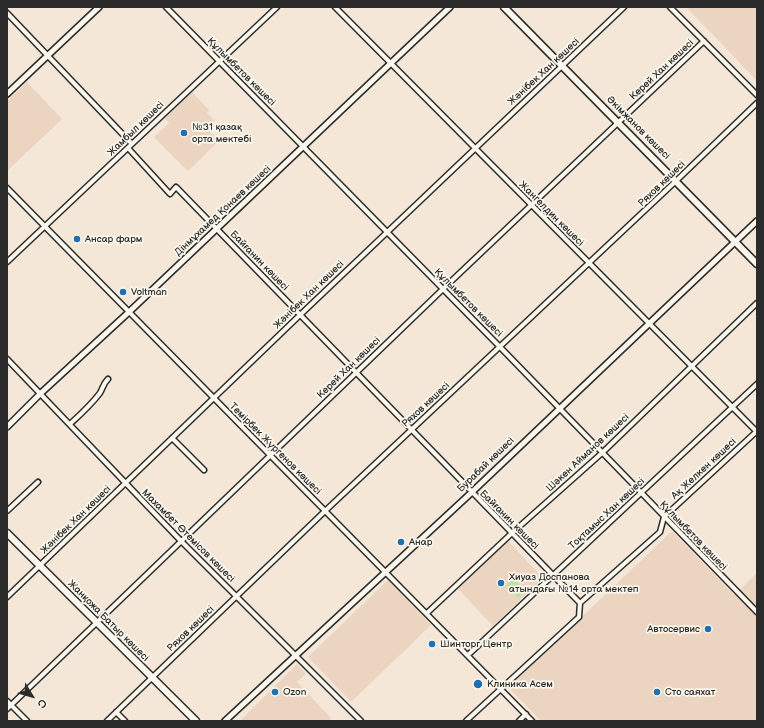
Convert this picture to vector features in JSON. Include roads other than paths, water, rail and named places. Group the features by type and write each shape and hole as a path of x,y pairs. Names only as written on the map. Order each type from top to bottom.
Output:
{"main road":[{"name":"Әкімжанов көшесі","path":"504,7 757,264"},
{"name":"Жанқожа Батыр көшесі","path":"7,534 196,721"}],"street":[{"path":"7,94 99,7"},
{"name":"Құлымбетов көшесі","path":"166,7 500,347 757,612"},
{"name":"Жамбыл көшесі","path":"7,262 277,7"},
{"name":"Жангелдин көшесі","path":"335,7 649,323 690,367 757,432"},
{"name":"Дінмұхамед Қонаев көшесі","path":"7,427 41,393 304,147 450,7"},
{"name":"Жәнібек Хан көшесі","path":"7,597 474,148 624,7"},
{"path":"670,7 757,95"},
{"path":"7,13 132,144"},
{"name":"Керей Хан көшесі","path":"7,709 443,289 704,41"},
{"name":"Ряхов көшесі","path":"107,721 325,511 757,103"},
{"name":"Байғанин көшесі","path":"128,148 170,194 176,188 412,430 471,493 580,603"},
{"name":"Темірбек Жүргенов көшесі","path":"8,189 532,721"},
{"name":"Бурабай көшесі","path":"225,721 471,493 757,220"},
{"name":"Шәкен Айманов көшесі","path":"427,613 512,533 602,453 757,303"},
{"name":"Махамбет Өтемісов көшесі","path":"7,359 125,483 361,721"},
{"path":"70,424 89,407 102,390 102,386 108,379"},
{"name":"Тоқтамыс Хан көшесі","path":"468,655 757,384"},
{"name":"Ақ Желкен көшесі","path":"580,603 660,532 664,517 757,432"},
{"path":"172,438 204,470"},
{"path":"7,512 38,482"},
{"path":"466,721 579,617 580,603"},
{"path":"7,701 27,721"},
{"path":"116,712 125,721"},
{"path":"519,721 526,714"}],"place":[{"name":"№31 қазақ орта мектебі","path":"184,133"},
{"name":"Ансар фарм","path":"77,239"},
{"name":"Voltman","path":"123,292"},
{"name":"Анар","path":"401,542"},
{"name":"Хиуаз Доспанова атындағы №14 орта мектеп","path":"501,583"},
{"name":"Автосервис","path":"708,629"},
{"name":"Шинторг Центр","path":"432,644"},
{"name":"Клиника Асем","path":"478,684"},
{"name":"Ozon","path":"275,692"},
{"name":"Сто саяхат","path":"657,692"}]}
